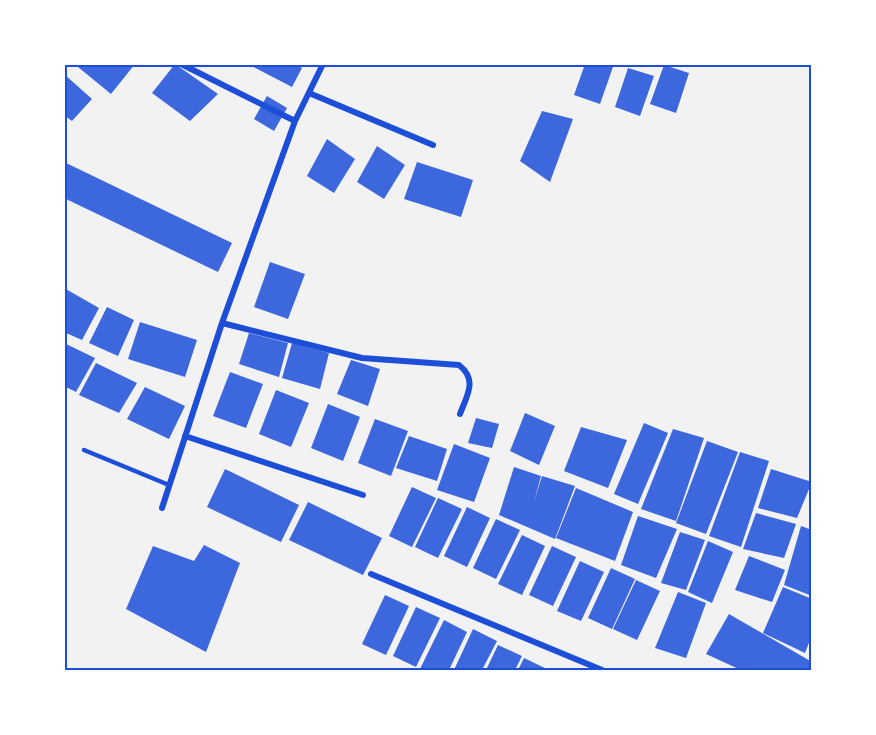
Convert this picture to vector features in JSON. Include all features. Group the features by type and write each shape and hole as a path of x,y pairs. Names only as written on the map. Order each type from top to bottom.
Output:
{"street":[{"path":"181,64 295,121"},
{"path":"162,507 222,323 295,121 323,64"},
{"path":"309,93 433,145"},
{"path":"222,323 362,358 459,365 470,376 471,383 459,414"},
{"path":"185,436 363,495"},
{"path":"371,574 602,670"}],"lane":[{"path":"84,450 169,485"}],"building":[{"path":"80,64 135,64 111,94 78,67"},
{"path":"175,64 218,94 190,121 152,93"},
{"path":"248,64 296,64 302,68 292,87"},
{"path":"585,64 614,64 600,104 574,95"},
{"path":"664,65 689,73 676,113 650,104"},
{"path":"628,68 654,76 640,116 615,107"},
{"path":"64,74 92,99 72,121 64,115"},
{"path":"267,96 287,108 274,131 254,119"},
{"path":"542,111 573,119 550,182 520,161"},
{"path":"327,139 355,159 334,193 307,176"},
{"path":"377,146 405,165 384,199 357,182"},
{"path":"64,162 232,243 218,272 64,198"},
{"path":"417,162 473,180 461,217 404,199"},
{"path":"270,262 305,274 288,319 254,307"},
{"path":"64,288 99,308 82,340 64,332"},
{"path":"107,307 134,320 118,356 89,343"},
{"path":"140,322 197,340 185,377 128,359"},
{"path":"249,333 288,343 279,377 239,364"},
{"path":"64,343 95,358 76,392 64,386"},
{"path":"292,343 329,353 320,389 282,378"},
{"path":"351,360 380,369 368,406 337,394"},
{"path":"96,363 137,383 119,413 79,395"},
{"path":"230,372 263,384 246,428 213,416"},
{"path":"145,387 185,406 169,439 127,419"},
{"path":"276,390 309,403 291,447 259,434"},
{"path":"328,404 360,417 343,461 311,448"},
{"path":"525,413 555,426 539,465 510,451"},
{"path":"476,418 499,424 492,448 468,443"},
{"path":"375,419 408,431 391,476 358,463"},
{"path":"644,423 668,433 638,504 614,494"},
{"path":"581,427 627,440 608,488 564,471"},
{"path":"673,429 704,438 676,521 641,509"},
{"path":"409,436 447,449 437,481 396,468"},
{"path":"707,441 738,452 706,534 676,523"},
{"path":"454,444 490,458 474,502 437,490"},
{"path":"740,452 769,461 741,547 709,536"},
{"path":"514,467 541,476 534,502 542,476 575,486 555,539 499,515"},
{"path":"225,469 299,505 281,542 207,507"},
{"path":"771,469 812,482 797,518 758,508"},
{"path":"412,487 436,498 412,547 389,536"},
{"path":"576,488 633,512 615,561 556,538"},
{"path":"438,498 462,509 438,558 415,547"},
{"path":"308,502 382,538 363,575 289,540"},
{"path":"467,507 490,518 467,567 444,556"},
{"path":"756,513 796,524 784,558 743,549"},
{"path":"638,516 677,529 656,578 621,565"},
{"path":"496,519 520,530 496,579 473,568"},
{"path":"801,526 812,530 812,596 784,585"},
{"path":"680,532 705,540 686,590 661,583"},
{"path":"522,535 545,546 522,595 498,584"},
{"path":"708,541 733,552 712,603 688,592"},
{"path":"204,545 240,563 206,652 126,609 153,546 194,561"},
{"path":"552,546 576,557 553,606 529,595"},
{"path":"749,556 785,570 772,602 735,590"},
{"path":"580,561 604,572 581,621 557,611"},
{"path":"611,568 635,579 612,629 588,618"},
{"path":"636,580 660,591 637,640 613,629"},
{"path":"783,587 812,599 812,635 805,653 763,633"},
{"path":"678,592 706,603 686,658 655,648"},
{"path":"385,595 409,606 386,655 362,644"},
{"path":"416,607 440,618 416,667 393,656"},
{"path":"729,614 812,662 812,670 741,670 706,654"},
{"path":"444,620 467,632 449,670 420,669"},
{"path":"473,629 497,641 482,670 454,670"},
{"path":"498,645 522,656 515,670 486,670"},
{"path":"524,658 549,670 518,670"}]}
